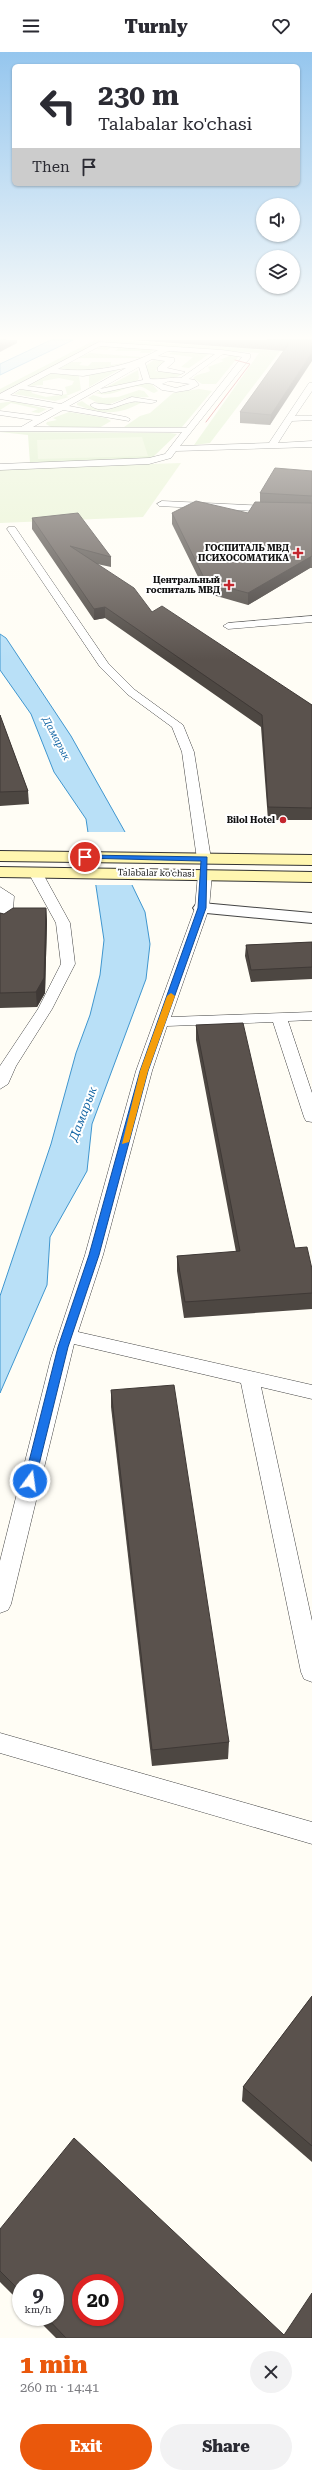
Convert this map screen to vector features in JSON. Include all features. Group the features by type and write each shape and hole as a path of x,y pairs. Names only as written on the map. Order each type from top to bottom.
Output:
{"main road":[{"name":"Talabalar ko'chasi","path":"0,856 70,865 204,866 312,860"},
{"name":"Talabalar ko'chasi","path":"0,872 35,872 70,865"},
{"name":"Talabalar ko'chasi","path":"204,866 312,877"}],"street":[{"path":"202,908 312,918"}],"lane":[{"path":"0,467 155,460 168,456 174,449 231,447"},
{"path":"162,504 312,511"},
{"path":"0,1604 66,1336 94,1255 144,1071 202,908 204,866 188,752 177,725 131,692 104,665 12,530"},
{"path":"228,626 312,619"},
{"path":"0,1084 8,1066 45,1009 68,964 63,923 35,872"},
{"path":"0,891 7,896 6,923"},
{"path":"162,1022 312,1016"},
{"path":"279,1018 312,1117"},
{"path":"66,1336 312,1392"},
{"path":"248,1377 312,1672"},
{"path":"0,1743 312,1833"}],"green space":[{"path":"29,447 164,447 153,457 144,460 30,463"},
{"path":"37,447 145,447 148,456 38,459"},
{"path":"181,463 143,517 0,523 0,469"}],"water":[{"name":"Дамарык","path":"0,634 6,638 71,736 125,832 132,885 145,912 150,944 146,979 92,1124 87,1171 50,1237 47,1285 0,1393 0,1296 51,1144 76,1053 90,1015 100,975 104,940 86,819 54,772 31,714 0,670"}],"pier":[{"path":"86,832 127,832 134,885 93,885"}],"building":[{"path":"275,468 312,471 312,496 260,493"},
{"path":"196,501 248,513 255,502 312,503 312,556 248,593 206,582 172,513"},
{"path":"78,513 111,557 70,546 134,588 152,612 162,606 312,705 312,808 268,807 262,715 105,607 94,609 32,518"},
{"path":"0,715 28,791 0,792"},
{"path":"13,908 46,908 44,978 36,992 0,993 0,913 4,914"},
{"path":"312,942 312,967 251,970 246,945"},
{"path":"243,1023 295,1248 307,1247 312,1269 312,1293 185,1302 177,1256 240,1251 196,1025"},
{"path":"174,1385 229,1742 152,1750 111,1390"},
{"path":"312,1996 312,2146 243,2087"},
{"path":"74,2138 284,2335 312,2293 312,2338 66,2338 55,2326 64,2326 64,2274 12,2274 12,2283 0,2271 0,2229"}],"slow traffic":[{"path":"125,1142 144,1071 171,996"}],"place":[{"name":"ГОСПИТАЛЬ МВД ПСИХОСОМАТИКА","path":"298,553"},
{"name":"Центральный госпиталь МВД","path":"229,585"},
{"name":"Bilol Hotel","path":"283,820"}],"route":[{"path":"30,1481 66,1336 94,1255 144,1071 202,908 205,874 204,859 85,857"}]}
